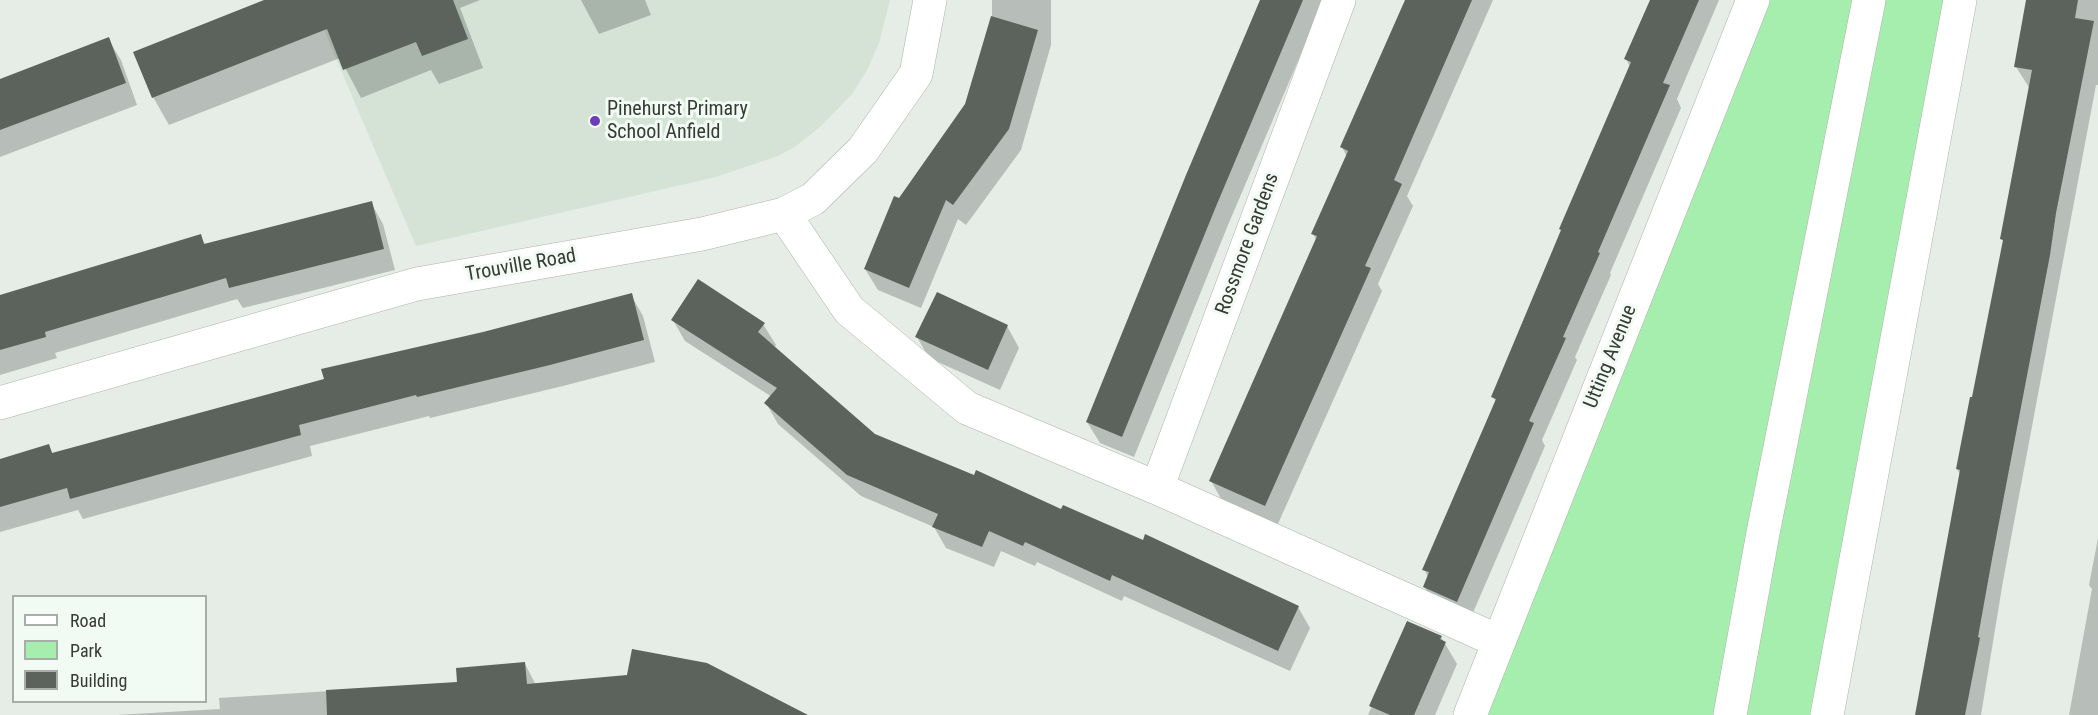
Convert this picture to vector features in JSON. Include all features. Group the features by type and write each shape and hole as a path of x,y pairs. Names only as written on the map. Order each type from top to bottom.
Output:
{"street":[{"name":"Trouville Road","path":"0,403 417,284 702,234 784,214 813,199 863,150 916,74 930,0"},
{"name":"Rossmore Gardens","path":"1157,488 1339,0"},
{"name":"Utting Avenue","path":"1470,715 1753,0"},
{"path":"1730,715 1763,533 1869,0"},
{"path":"1827,715 1960,0"},
{"path":"784,214 849,310 967,408 1157,488 1498,641"}],"shaded area":[{"name":"Pinehurst Primary School Anfield","path":"311,0 890,0 879,43 867,70 853,93 821,126 796,146 778,156 716,177 416,246"}],"green space":[{"path":"1753,0 1960,0 1827,715 1470,715"}],"building":[{"path":"264,0 453,0 468,39 422,56 416,42 343,70 327,29 152,98 133,52"},
{"path":"1260,0 1303,0 1122,437 1086,422"},
{"path":"1405,0 1472,0 1394,180 1402,184 1365,266 1371,268 1265,506 1209,481 1317,236 1311,234 1348,151 1340,147"},
{"path":"1650,0 1699,0 1663,83 1670,85 1563,337 1566,338 1529,421 1534,423 1457,602 1423,587 1429,572 1422,570 1496,399 1491,397 1561,230 1559,229 1631,62 1624,59"},
{"path":"2026,0 2078,0 2075,18 2094,21 2056,213 1965,715 1915,715 1960,470 1956,469 2003,240 2000,239 2032,70 2014,67"},
{"path":"991,16 1038,30 1009,129 953,205 946,200 909,288 864,269 894,196 899,198 965,104"},
{"path":"109,37 126,83 0,130 0,79"},
{"path":"372,201 384,249 229,288 226,278 45,332 46,337 0,350 0,295 201,234 204,244"},
{"path":"698,279 765,323 758,332 875,434 974,475 976,470 1061,509 1063,505 1143,540 1145,534 1299,606 1278,651 1112,575 1110,581 1025,542 1023,546 989,531 982,547 932,527 938,514 847,475 764,403 777,388 671,320"},
{"path":"937,292 1008,325 988,370 915,337"},
{"path":"632,293 644,340 299,425 301,435 70,499 67,488 0,507 0,459 49,444 52,453 324,379 321,369 483,332"},
{"path":"1407,621 1442,636 1440,639 1446,642 1414,715 1390,715 1369,706"},
{"path":"632,649 707,663 808,715 327,715 326,690 457,682 456,668 525,662 527,684 627,675"}],"place":[{"name":"Pinehurst Primary School Anfield","path":"595,121"}]}
